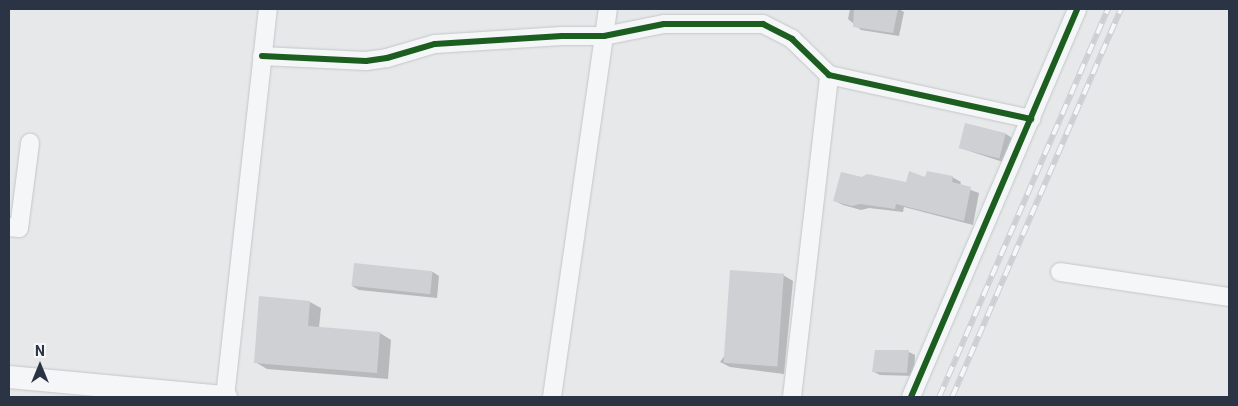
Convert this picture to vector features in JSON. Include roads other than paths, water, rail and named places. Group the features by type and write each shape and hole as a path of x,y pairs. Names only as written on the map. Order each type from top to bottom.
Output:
{"street":[{"path":"9,377 225,397 268,9"},
{"path":"552,397 608,9"},
{"path":"911,397 1077,9"},
{"path":"262,56 366,60 387,58 435,44 562,36 604,36 664,24 739,16 763,24 792,39 829,75 1030,119"},
{"path":"792,397 829,75"},
{"path":"9,227 19,228 30,143"},
{"path":"1060,272 1229,297"}],"railway":[{"path":"939,397 1108,9"},
{"path":"952,397 1121,9"}]}
